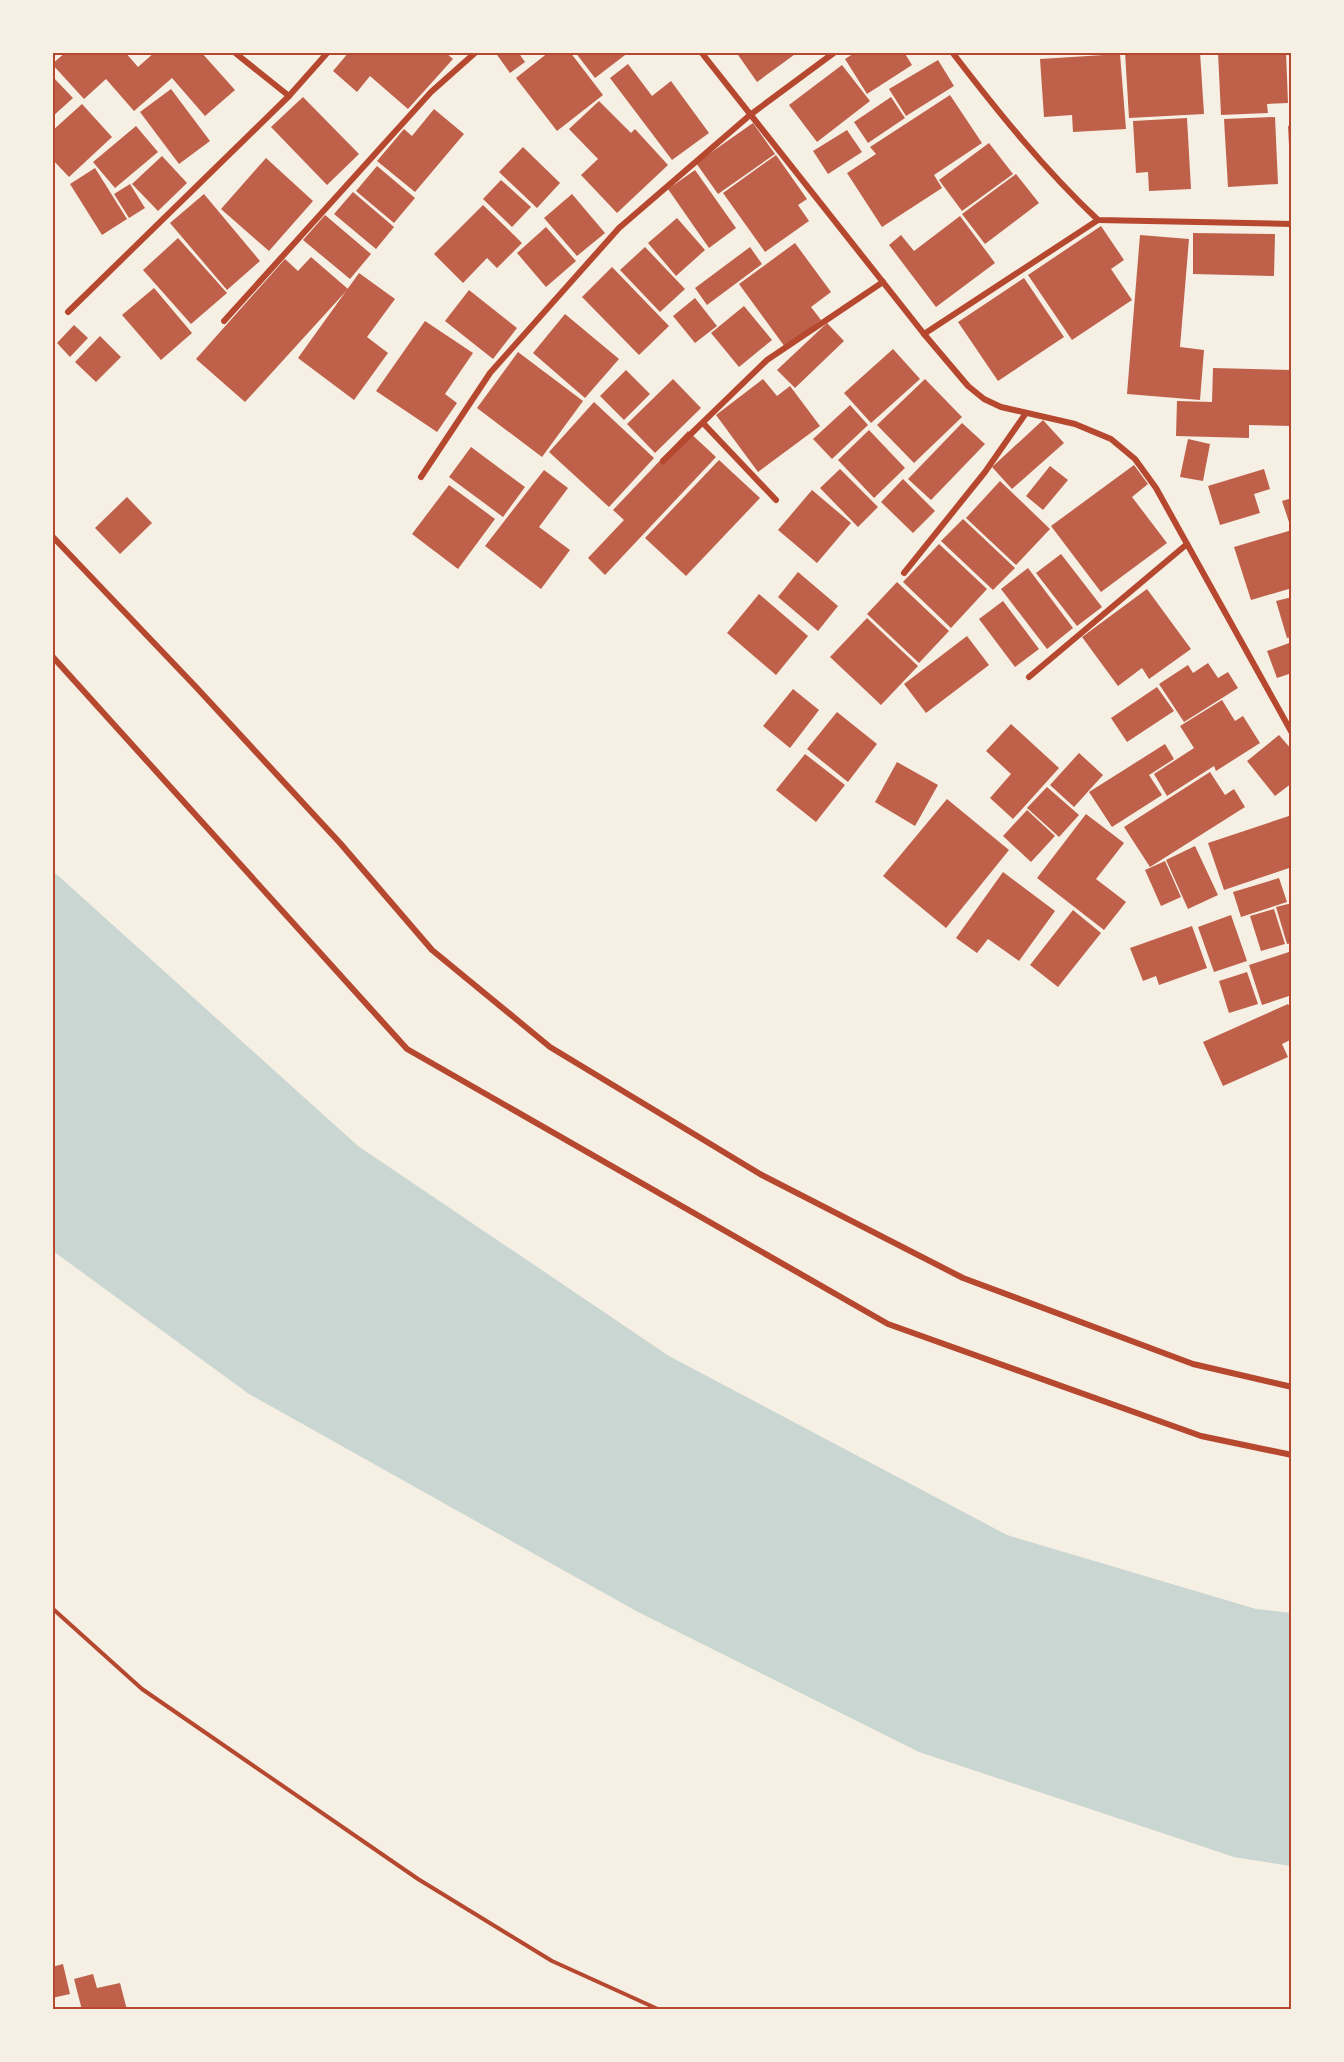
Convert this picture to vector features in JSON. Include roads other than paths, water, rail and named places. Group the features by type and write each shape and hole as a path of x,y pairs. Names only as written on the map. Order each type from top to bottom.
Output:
{"street":[{"path":"234,52 289,96"},
{"path":"68,312 289,96 328,52"},
{"path":"224,321 431,92 476,52"},
{"path":"701,52 924,334 968,386 984,399 1001,407 1075,424 1111,439 1135,459 1156,488 1292,733"},
{"path":"421,477 490,373 619,228 750,115 835,52"},
{"path":"952,52 1023,142 1098,220"},
{"path":"924,334 1098,220 1292,224"},
{"path":"663,461 767,360 883,282"},
{"path":"904,573 997,456 1026,413"},
{"path":"703,423 776,500"},
{"path":"52,536 324,826 432,950 550,1047 760,1174 963,1278 1193,1364 1292,1387"},
{"path":"1029,677 1187,544"},
{"path":"52,656 407,1049 888,1324 1201,1436 1292,1455"}]}
